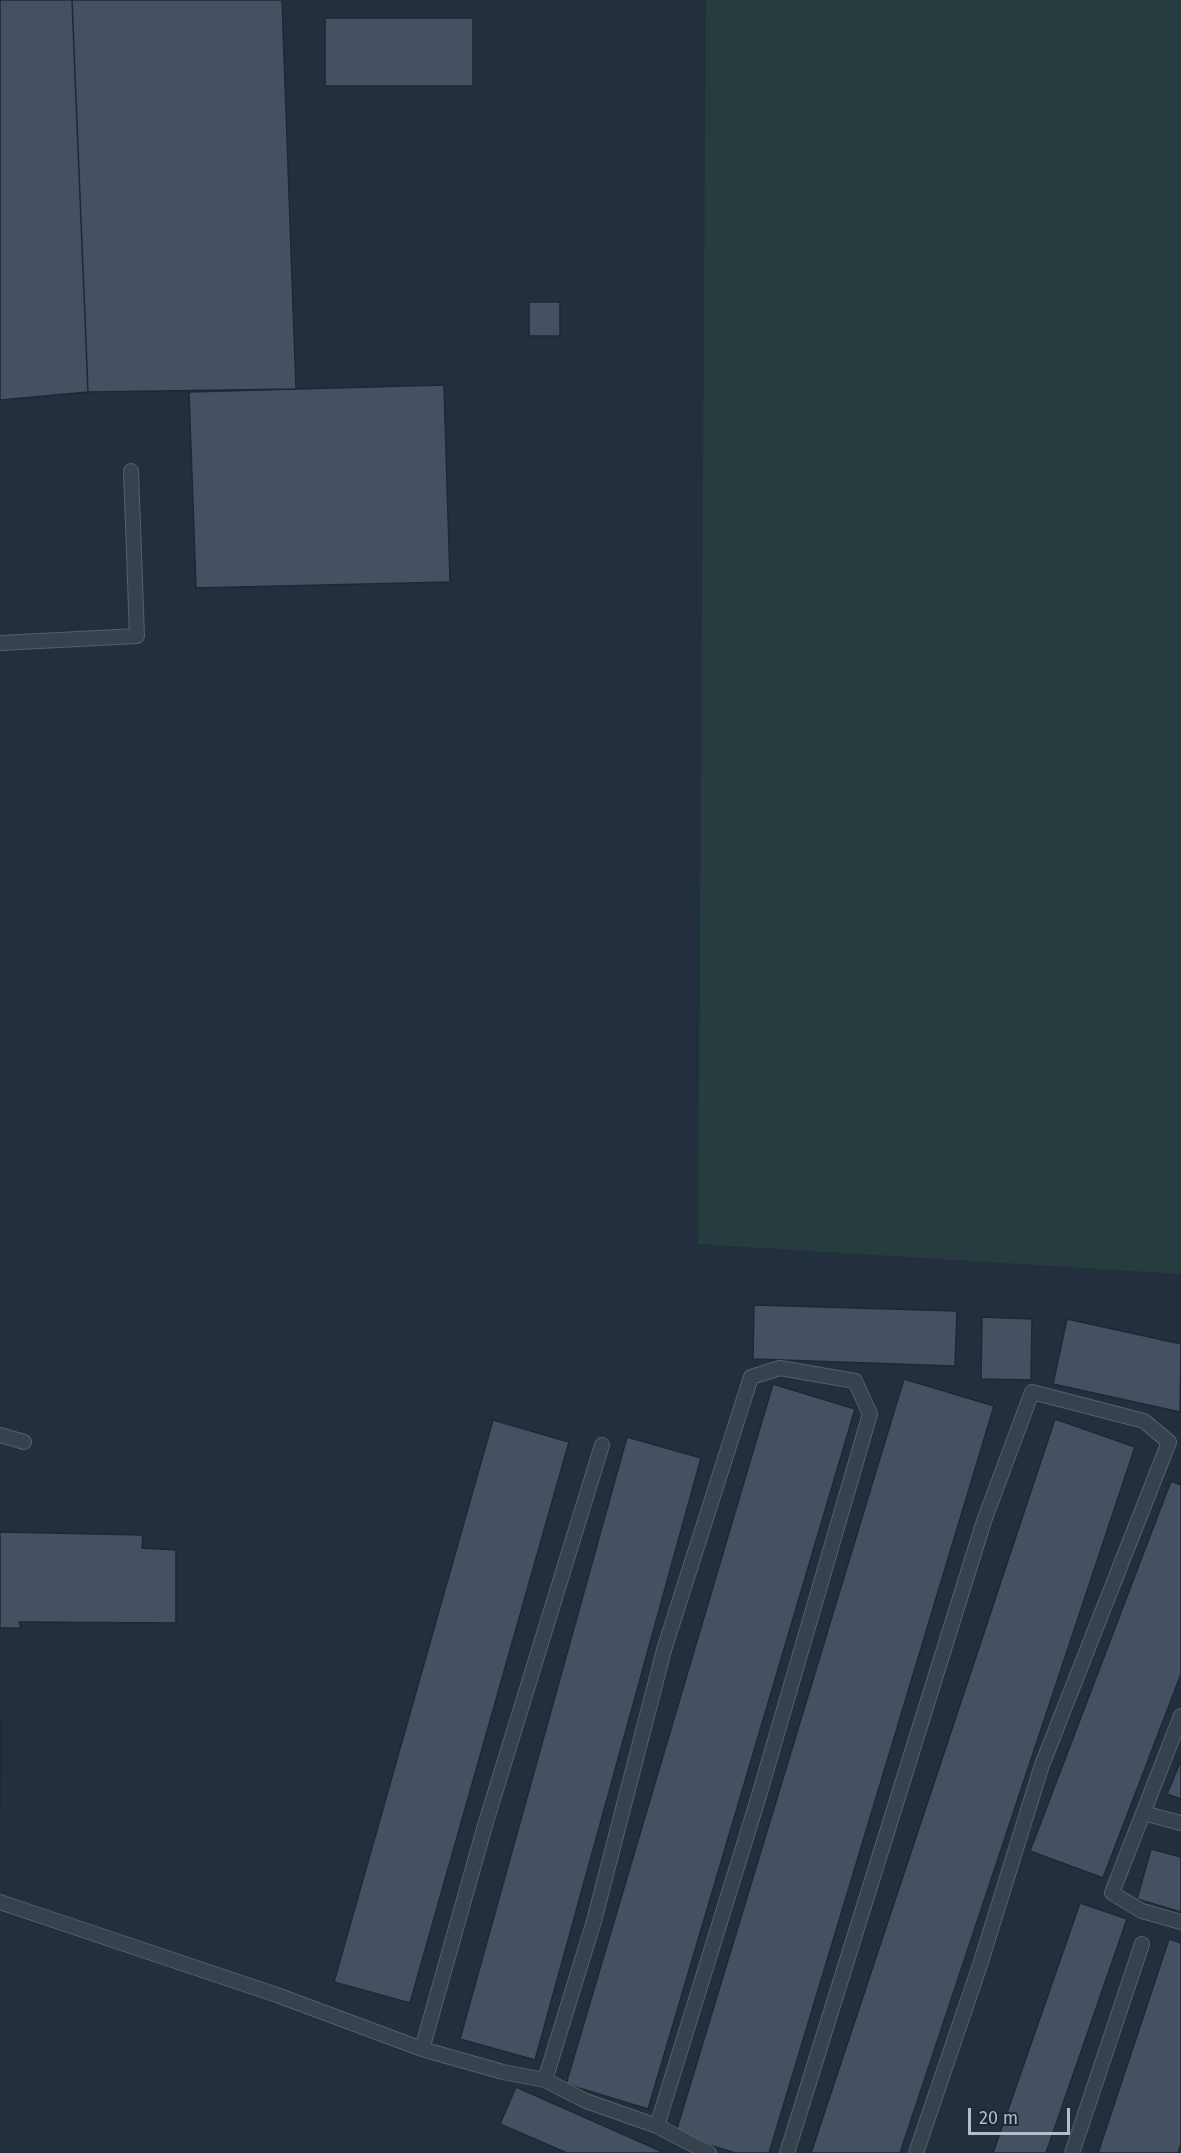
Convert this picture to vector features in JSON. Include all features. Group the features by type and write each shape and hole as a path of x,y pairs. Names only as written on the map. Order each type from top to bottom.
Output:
{"lane":[{"path":"0,643 137,636 130,471"},
{"path":"544,2080 594,1921 664,1650 751,1377 780,1368 855,1381 870,1414 758,1800 657,2126"},
{"path":"787,2153 984,1521 1032,1392 1144,1421 1169,1442 1042,1766 980,1965 916,2153"},
{"path":"0,1435 24,1442"},
{"path":"422,2049 486,1822 602,1445"},
{"path":"1181,1716 1112,1893 1142,1911 1181,1922"},
{"path":"1143,1813 1181,1823"},
{"path":"0,1902 277,1995 422,2049 503,2072 544,2080 586,2101 657,2126 709,2153"},
{"path":"1072,2153 1142,1944"}],"green space":[{"path":"706,0 1181,0 1181,1274 698,1244"}],"building":[{"path":"0,0 72,0 88,392 0,400"},
{"path":"72,0 282,0 296,389 88,392"},
{"path":"325,18 473,18 473,86 325,86"},
{"path":"529,302 560,302 560,336 529,336"},
{"path":"444,385 450,582 196,588 189,392"},
{"path":"754,1305 957,1311 955,1366 753,1359"},
{"path":"982,1317 1032,1319 1031,1380 981,1379"},
{"path":"1067,1319 1181,1344 1180,1412 1053,1384"},
{"path":"904,1379 994,1406 769,2153 736,2153 675,2135"},
{"path":"773,1384 855,1409 648,2109 566,2084"},
{"path":"1055,1419 1135,1447 900,2153 811,2153"},
{"path":"493,1420 569,1442 410,2003 334,1982"},
{"path":"627,1437 701,1458 535,2060 460,2039"},
{"path":"1171,1481 1181,1485 1181,1674 1103,1878 1030,1851"},
{"path":"0,1532 143,1535 142,1548 176,1550 176,1623 19,1622 21,1628 0,1628"},
{"path":"0,1722 1,1722 0,1810"},
{"path":"1181,1760 1181,1799 1167,1794"},
{"path":"1151,1849 1181,1857 1181,1912 1137,1899"},
{"path":"1080,1903 1127,1919 1046,2153 993,2153"},
{"path":"1169,1939 1181,1943 1181,2144 1178,2153 1098,2153"},
{"path":"516,2087 665,2153 567,2153 500,2124"}]}
